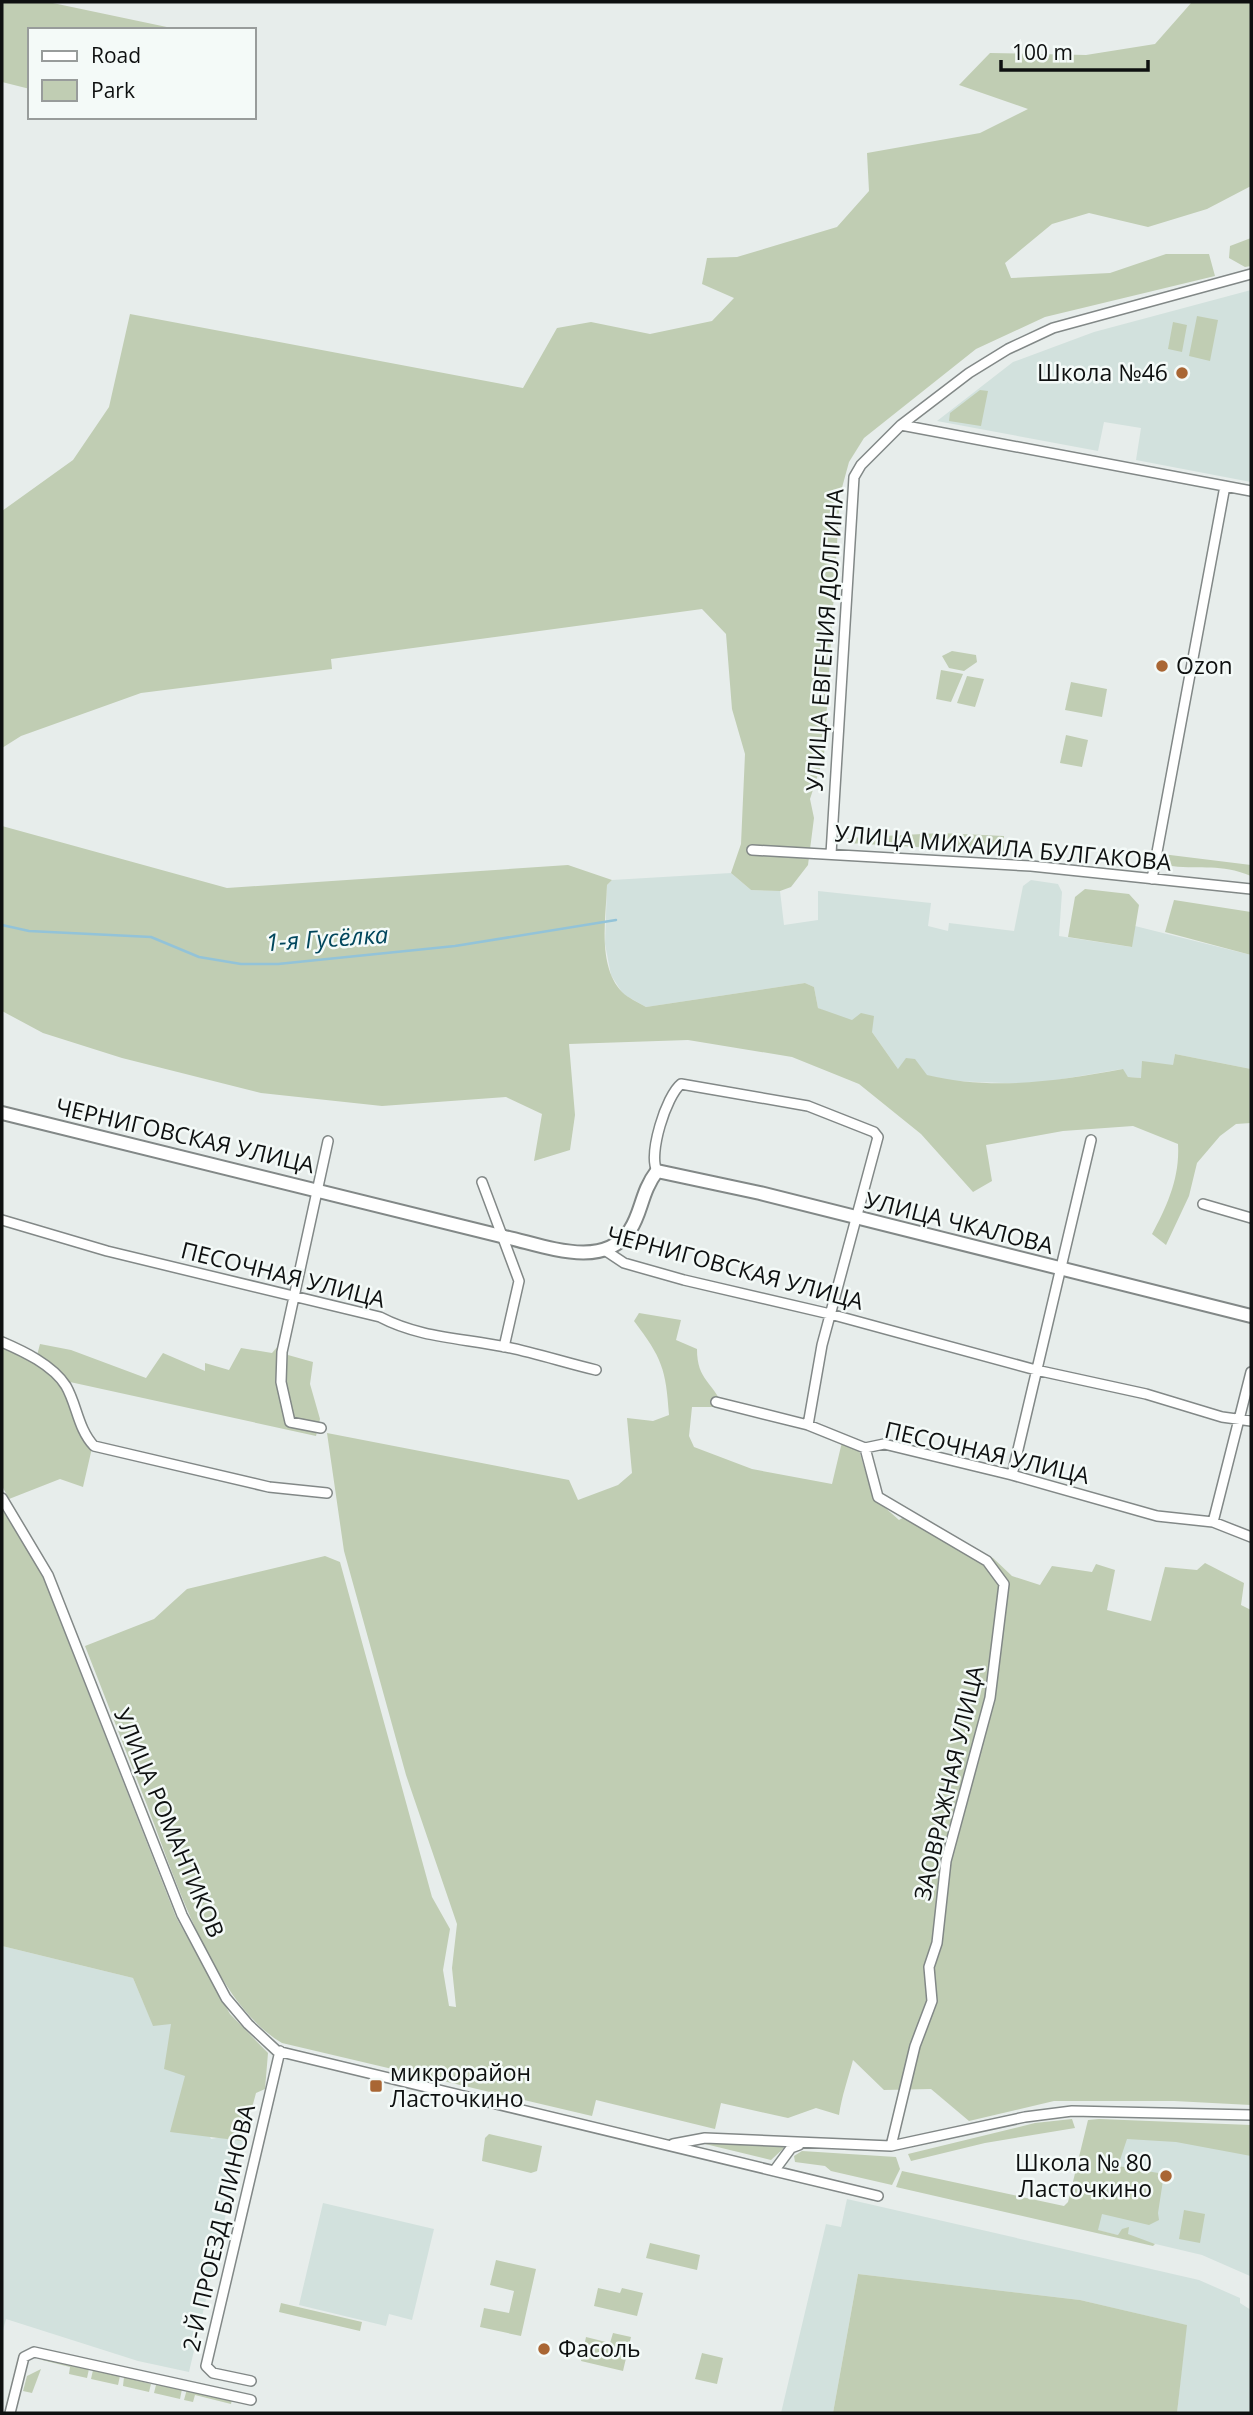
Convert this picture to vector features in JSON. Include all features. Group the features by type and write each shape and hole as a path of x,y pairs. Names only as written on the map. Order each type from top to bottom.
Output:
{"street":[{"name":"УЛИЦА ЕВГЕНИЯ ДОЛГИНА","path":"831,853 854,477 860,465 901,425 969,373 1008,349 1053,328 1251,274"},
{"path":"901,425 1251,491"},
{"path":"1152,879 1225,486"},
{"name":"УЛИЦА МИХАИЛА БУЛГАКОВА","path":"752,850 1018,865 1251,889"},
{"path":"606,1251 631,1229 645,1187 657,1171 653,1164 660,1125 675,1089 681,1084 808,1106 874,1132 878,1137 822,1345 808,1425"},
{"name":"ЧЕРНИГОВСКАЯ УЛИЦА","path":"2,1113 505,1237 580,1252 606,1251 624,1264 831,1314 1036,1370 1146,1394 1222,1417 1251,1421"},
{"path":"1012,1475 1063,1269 1091,1140"},
{"path":"321,1428 290,1422 281,1382 282,1352 328,1141"},
{"name":"УЛИЦА ЧКАЛОВА","path":"657,1171 760,1193 857,1220 1251,1317"},
{"path":"482,1182 505,1237 519,1281 504,1347"},
{"path":"1203,1204 1251,1218"},
{"name":"ПЕСОЧНАЯ УЛИЦА","path":"2,1220 107,1251 380,1317 404,1330 504,1347 596,1370"},
{"path":"2,1342 45,1365 65,1385 86,1438 94,1446 269,1487 327,1493"},
{"path":"1213,1522 1251,1373"},
{"name":"ПЕСОЧНАЯ УЛИЦА","path":"716,1402 808,1425 865,1448 884,1444 1012,1475 1157,1516 1213,1522 1251,1537"},
{"name":"ЗАОВРАЖНАЯ УЛИЦА","path":"865,1448 878,1497 987,1562 1004,1584 990,1698 946,1861 937,1943 929,1967 932,2001 915,2046 891,2146"},
{"name":"УЛИЦА РОМАНТИКОВ","path":"2,1498 48,1575 181,1915 236,2011 280,2051 878,2196"},
{"name":"2-Й ПРОЕЗД БЛИНОВА","path":"251,2382 208,2371 206,2362 280,2051"},
{"name":"УЛИЦА РОМАНТИКОВ","path":"667,2145 705,2138 891,2146 1024,2118 1072,2111 1251,2115"},
{"path":"774,2171 791,2148 804,2143"},
{"path":"10,2413 24,2357 34,2352 251,2400"}],"shaded area":[{"name":"Школа №46","path":"1251,290 1251,482 1136,460 1141,428 1104,422 1098,451 937,421 1013,362 1094,332"},
{"path":"731,873 751,890 780,891 784,925 818,920 818,891 931,903 928,926 948,931 949,923 1014,931 1023,886 1031,880 1058,884 1062,892 1059,936 1131,947 1135,926 1251,955 1251,1069 1175,1054 1173,1066 1141,1078 1128,1077 1122,1069 1033,1084 952,1081 898,1069 872,1032 818,1008 814,987 805,983 646,1007 623,994 611,975 605,944 607,885 612,880"},
{"path":"2,1946 133,1978 153,2025 172,2023 185,2075 211,2139 223,2137 243,2141 189,2372 138,2361 6,2319 2,2334"},
{"name":"Школа № 80 Ласточкино","path":"1093,2122 1251,2129 1250,2276 1202,2255 1071,2224"},
{"path":"847,2199 1199,2280 1240,2298 1240,2303 1251,2310 1251,2413 1177,2413 1186,2325 1080,2300 858,2274 833,2413 781,2413 826,2224 841,2227"},
{"path":"323,2203 434,2229 412,2320 389,2314 386,2326 299,2305"}],"green space":[{"path":"2,2 48,2 172,28 28,28 28,88 2,82"},
{"path":"1192,2 1251,2 1251,186 1207,209 1148,227 1089,213 1052,224 1005,263 1011,278 1110,273 1166,254 1209,254 1215,276 1045,317 976,349 864,438 849,462 840,495 824,756 810,799 814,818 808,865 791,887 780,891 751,890 731,873 741,844 745,754 732,709 726,634 702,609 331,659 332,669 141,693 21,736 2,748 2,511 73,460 109,407 130,314 523,388 557,328 591,322 650,334 712,321 734,298 702,284 707,258 737,257 837,227 869,191 867,153 980,133 1028,109 959,85 990,53 1086,55 1155,44"},
{"path":"1251,238 1251,266 1245,267 1229,258 1230,246"},
{"path":"1197,316 1218,320 1210,361 1189,356"},
{"path":"1173,322 1187,325 1182,352 1168,349"},
{"path":"980,390 988,391 981,426 949,421 950,413"},
{"path":"952,651 976,655 977,662 964,671 949,668 942,656"},
{"path":"941,670 963,674 951,702 936,699"},
{"path":"967,676 984,679 975,707 957,703"},
{"path":"1071,682 1107,689 1102,717 1065,710"},
{"path":"1066,735 1088,740 1082,767 1060,763"},
{"path":"2,826 227,888 568,865 612,880 607,885 605,927 609,969 622,992 646,1007 805,983 814,987 818,1008 852,1020 861,1013 874,1016 872,1032 898,1069 906,1058 915,1059 927,1075 952,1080 1025,1082 1123,1069 1128,1077 1141,1078 1142,1061 1173,1065 1175,1054 1251,1069 1251,1123 1236,1124 1220,1136 1197,1163 1189,1196 1166,1245 1152,1234 1171,1191 1177,1168 1178,1144 1133,1126 1063,1131 986,1145 992,1181 973,1192 921,1134 859,1084 792,1057 688,1040 569,1044 575,1115 570,1150 534,1161 542,1114 506,1097 382,1106 261,1093 122,1058 43,1033 2,1011"},
{"path":"941,833 1004,836 1004,852 847,843 847,838"},
{"path":"1162,854 1251,865 1251,876 1220,868 1172,866 1168,870 1158,864"},
{"path":"1085,889 1129,894 1139,905 1132,947 1068,937 1075,897"},
{"path":"1174,900 1251,912 1251,955 1165,932"},
{"path":"639,1313 681,1320 676,1340 697,1349 703,1375 723,1407 692,1407 689,1436 694,1447 752,1469 832,1484 842,1442 859,1450 873,1497 899,1520 911,1513 993,1558 1012,1576 1040,1585 1052,1566 1092,1572 1096,1564 1115,1570 1107,1610 1151,1621 1165,1567 1197,1570 1205,1563 1244,1583 1241,1605 1251,1610 1251,2105 1174,2101 1054,2101 969,2121 931,2089 884,2090 853,2060 839,2115 816,2108 788,2118 721,2103 715,2129 596,2100 592,2116 282,2043 258,2024 236,1999 199,1936 184,1901 85,1646 154,1619 187,1589 325,1556 340,1562 432,1897 450,1929 443,1970 449,2006 456,2007 452,1968 457,1924 406,1775 344,1551 327,1433 569,1480 578,1500 618,1485 632,1473 627,1418 653,1421 669,1415 661,1365 634,1321"},
{"path":"40,1344 71,1350 146,1378 163,1353 205,1371 205,1363 229,1370 241,1348 272,1353 279,1345 284,1346 288,1355 313,1362 310,1384 320,1419 316,1436 70,1382 92,1448 83,1487 60,1479 9,1499 2,1486 2,1347 35,1363"},
{"path":"2,1508 43,1577 176,1917 230,2014 268,2053 265,2089 256,2093 243,2141 170,2132 185,2076 164,2069 171,2024 153,2026 133,1978 2,1946"},
{"path":"1072,2119 1075,2128 985,2143 911,2161 908,2154 1035,2123"},
{"path":"1088,2120 1251,2125 1251,2156 1176,2142 1127,2139 1118,2166 1164,2174 1159,2220 1149,2225 1102,2214 1098,2230 1118,2235 1122,2229 1129,2227 1128,2234 1155,2244 1153,2246 896,2187 902,2171 1064,2206 1068,2202"},
{"path":"489,2134 542,2146 537,2171 531,2173 482,2161 485,2138"},
{"path":"701,2143 780,2143 784,2148 771,2160"},
{"path":"802,2151 896,2157 900,2169 892,2185 831,2171 825,2166 795,2162 794,2156"},
{"path":"1184,2210 1205,2214 1200,2243 1179,2239"},
{"path":"650,2243 700,2255 697,2270 646,2258"},
{"path":"496,2260 536,2269 521,2336 480,2327 484,2308 509,2313 514,2291 490,2285"},
{"path":"858,2274 1080,2300 1187,2325 1177,2413 833,2413"},
{"path":"598,2288 620,2293 622,2288 643,2293 637,2316 594,2306"},
{"path":"281,2303 362,2322 360,2331 279,2312"},
{"path":"613,2333 631,2337 623,2371 581,2361 586,2337 610,2343"},
{"path":"702,2353 723,2358 717,2384 695,2379"},
{"path":"46,2358 89,2369 87,2378 69,2374 70,2367 42,2360"},
{"path":"41,2369 32,2393 23,2391 27,2376"},
{"path":"93,2370 120,2376 118,2385 91,2379"},
{"path":"124,2377 151,2384 149,2392 123,2386"},
{"path":"156,2385 182,2389 180,2399 154,2393"},
{"path":"187,2389 232,2399 231,2404 195,2395 193,2402 184,2400"}],"waterway":[{"name":"1-я Гусёлка","path":"2,925 29,931 151,937 199,957 241,964 278,964 455,946 616,920"}],"place":[{"name":"Школа №46","path":"1182,373"},
{"name":"Ozon","path":"1162,666"},
{"name":"микрорайон Ласточкино","path":"376,2086"},
{"name":"Школа № 80 Ласточкино","path":"1166,2176"},
{"name":"Фасоль","path":"544,2349"}]}
